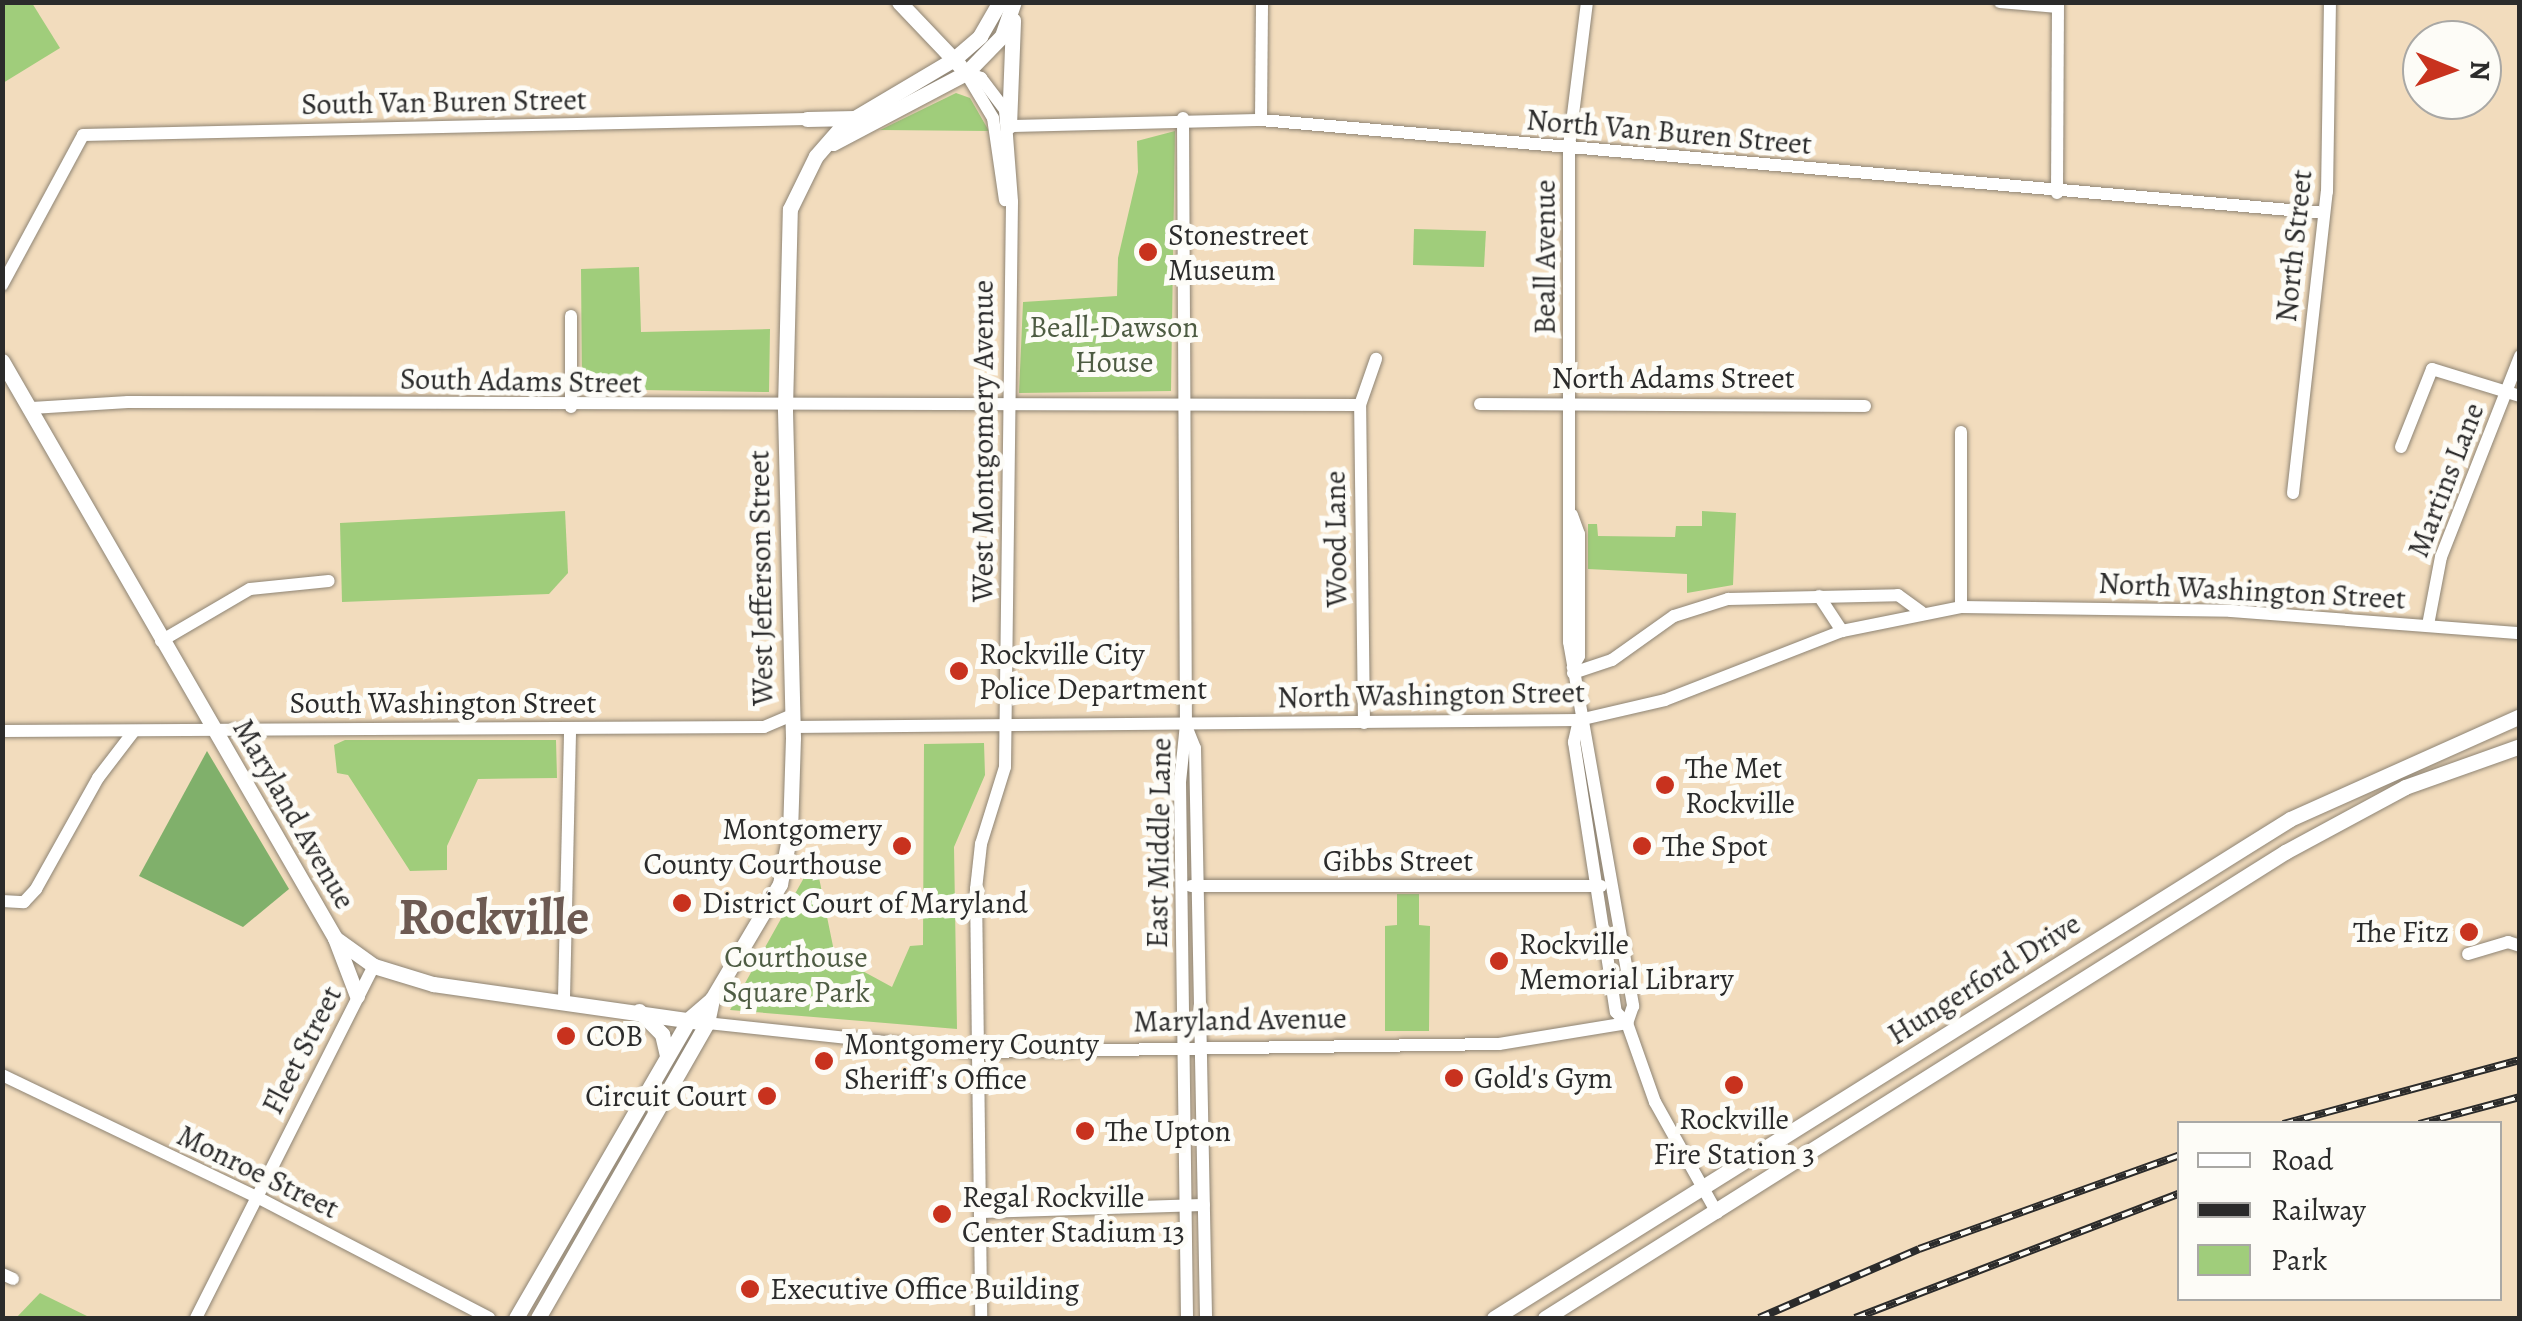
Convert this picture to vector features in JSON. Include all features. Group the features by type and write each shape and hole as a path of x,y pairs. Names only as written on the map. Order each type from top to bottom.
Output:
{"main road":[{"path":"899,2 966,73"},
{"name":"West Jefferson Street","path":"516,1318 689,1019 712,999 780,884 790,833 792,726 785,408 790,209 821,151 855,118 954,59 980,36 1000,2"},
{"path":"807,118 819,132 821,151 938,93 966,73 1014,8"},
{"path":"1010,126 1014,8"},
{"path":"807,118 855,118"},
{"name":"Maryland Avenue","path":"2,361 336,938 374,966 432,984 564,998 708,1024"},
{"name":"Hungerford Drive","path":"1494,1318 2322,802 2520,716"},
{"name":"Hungerford Drive","path":"1545,1318 2285,852 2405,787 2520,746"},
{"path":"2285,852 2286,840 2308,826 2322,802"},
{"path":"2226,890 2257,860 2258,840"},
{"path":"336,938 357,996"},
{"name":"West Jefferson Street","path":"708,1024 712,999"},
{"path":"639,1010 662,1034 667,1056"},
{"path":"538,1318 708,1024"}],"street":[{"path":"1262,2 1262,120"},
{"name":"Beall Avenue","path":"1587,2 1570,148 1571,513 1579,534 1579,656 1572,671 1579,720 1591,746 1633,1006 1627,1023"},
{"path":"2000,2 2058,5 2057,193"},
{"name":"North Street","path":"2293,493 2324,212 2330,2"},
{"path":"966,73 981,78 1010,126"},
{"name":"West Montgomery Avenue","path":"966,73 993,118 1009,217"},
{"name":"South Van Buren Street","path":"2,285 83,136 807,118"},
{"path":"1183,118 1186,724"},
{"name":"North Van Buren Street","path":"1010,126 1183,118 1262,120 2057,193 2324,212"},
{"name":"West Montgomery Avenue","path":"981,1318 978,862 1003,790 1010,126"},
{"path":"571,316 572,407"},
{"name":"Martins Lane","path":"2428,624 2441,557 2513,395 2520,356"},
{"name":"Wood Lane","path":"1364,722 1360,404 1376,359"},
{"path":"2401,446 2432,369 2513,395"},
{"name":"South Adams Street","path":"32,408 114,402 785,408 1009,404"},
{"path":"1009,404 1360,404"},
{"name":"North Adams Street","path":"1480,404 1864,406"},
{"path":"1960,607 1961,432"},
{"path":"161,641 262,585 329,581"},
{"name":"North Washington Street","path":"1572,671 1599,667 1674,616 1712,602 1898,595 1921,612"},
{"path":"1819,596 1842,631"},
{"name":"North Washington Street","path":"1005,725 1579,720 1665,700 1842,631 1960,607 2186,609 2520,633"},
{"name":"Beall Avenue","path":"1579,720 1574,742 1616,1012 1627,1023 1655,1102 1716,1213"},
{"name":"East Middle Lane","path":"1186,724 1180,748 1187,1318"},
{"name":"East Middle Lane","path":"1186,724 1194,748 1206,1318"},
{"name":"South Washington Street","path":"2,731 1005,725"},
{"name":"South Washington Street","path":"764,727 792,726"},
{"path":"564,998 570,728"},
{"path":"2,901 24,902 36,889 98,778 134,730"},
{"name":"Gibbs Street","path":"1182,886 1613,884"},
{"path":"2468,954 2508,942 2520,946"},
{"name":"Fleet Street","path":"196,1318 374,966"},
{"name":"Maryland Avenue","path":"708,1024 977,1052 1509,1044 1627,1023"},
{"name":"Monroe Street","path":"2,1076 255,1196 490,1318"},
{"path":"980,1212 1204,1206"}],"green space":[{"path":"3,3 32,3 60,48 3,83"},
{"path":"956,93 970,98 989,131 880,130"},
{"name":"Beall-Dawson House","path":"1175,131 1171,391 1019,393 1023,302 1117,296 1118,258 1138,172 1137,141"},
{"path":"1414,229 1486,231 1484,267 1413,265"},
{"path":"639,267 641,332 770,329 769,392 582,389 581,269"},
{"path":"565,511 568,573 549,594 342,602 340,523"},
{"path":"1702,511 1736,513 1733,585 1687,593 1687,574 1588,569 1588,524 1597,524 1598,536 1675,537 1676,526 1702,526"},
{"path":"345,740 556,740 557,778 478,779 447,846 447,870 410,871 348,775 337,773 334,745"},
{"name":"Courthouse Square Park","path":"984,743 985,775 954,847 957,1029 730,1010 815,858 835,956 892,987 910,946 923,945 924,744"},
{"path":"207,751 289,889 243,927 139,876"},
{"path":"1397,894 1419,894 1419,925 1430,926 1429,1031 1385,1031 1385,926 1397,925"},
{"path":"40,1293 91,1318 16,1318"}],"railway":[{"path":"2294,1121 2520,1060"},
{"path":"2430,1121 2520,1097"},
{"path":"1759,1318 1919,1249 2177,1156"},
{"path":"1855,1318 2177,1194"}],"place":[{"name":"Stonestreet Museum","path":"1148,252"},
{"name":"Rockville City Police Department","path":"959,671"},
{"name":"The Met Rockville","path":"1665,785"},
{"name":"Montgomery County Courthouse","path":"902,846"},
{"name":"The Spot","path":"1642,846"},
{"name":"District Court of Maryland","path":"682,903"},
{"name":"The Fitz","path":"2469,932"},
{"name":"Rockville Memorial Library","path":"1499,961"},
{"name":"COB","path":"566,1036"},
{"name":"Montgomery County Sheriff's Office","path":"824,1061"},
{"name":"Gold's Gym","path":"1454,1078"},
{"name":"Rockville Fire Station 3","path":"1734,1085"},
{"name":"Circuit Court","path":"767,1096"},
{"name":"The Upton","path":"1085,1131"},
{"name":"Regal Rockville Center Stadium 13","path":"942,1214"},
{"name":"Executive Office Building","path":"750,1289"}],"district":[{"name":"Rockville","path":"494,918"}]}
